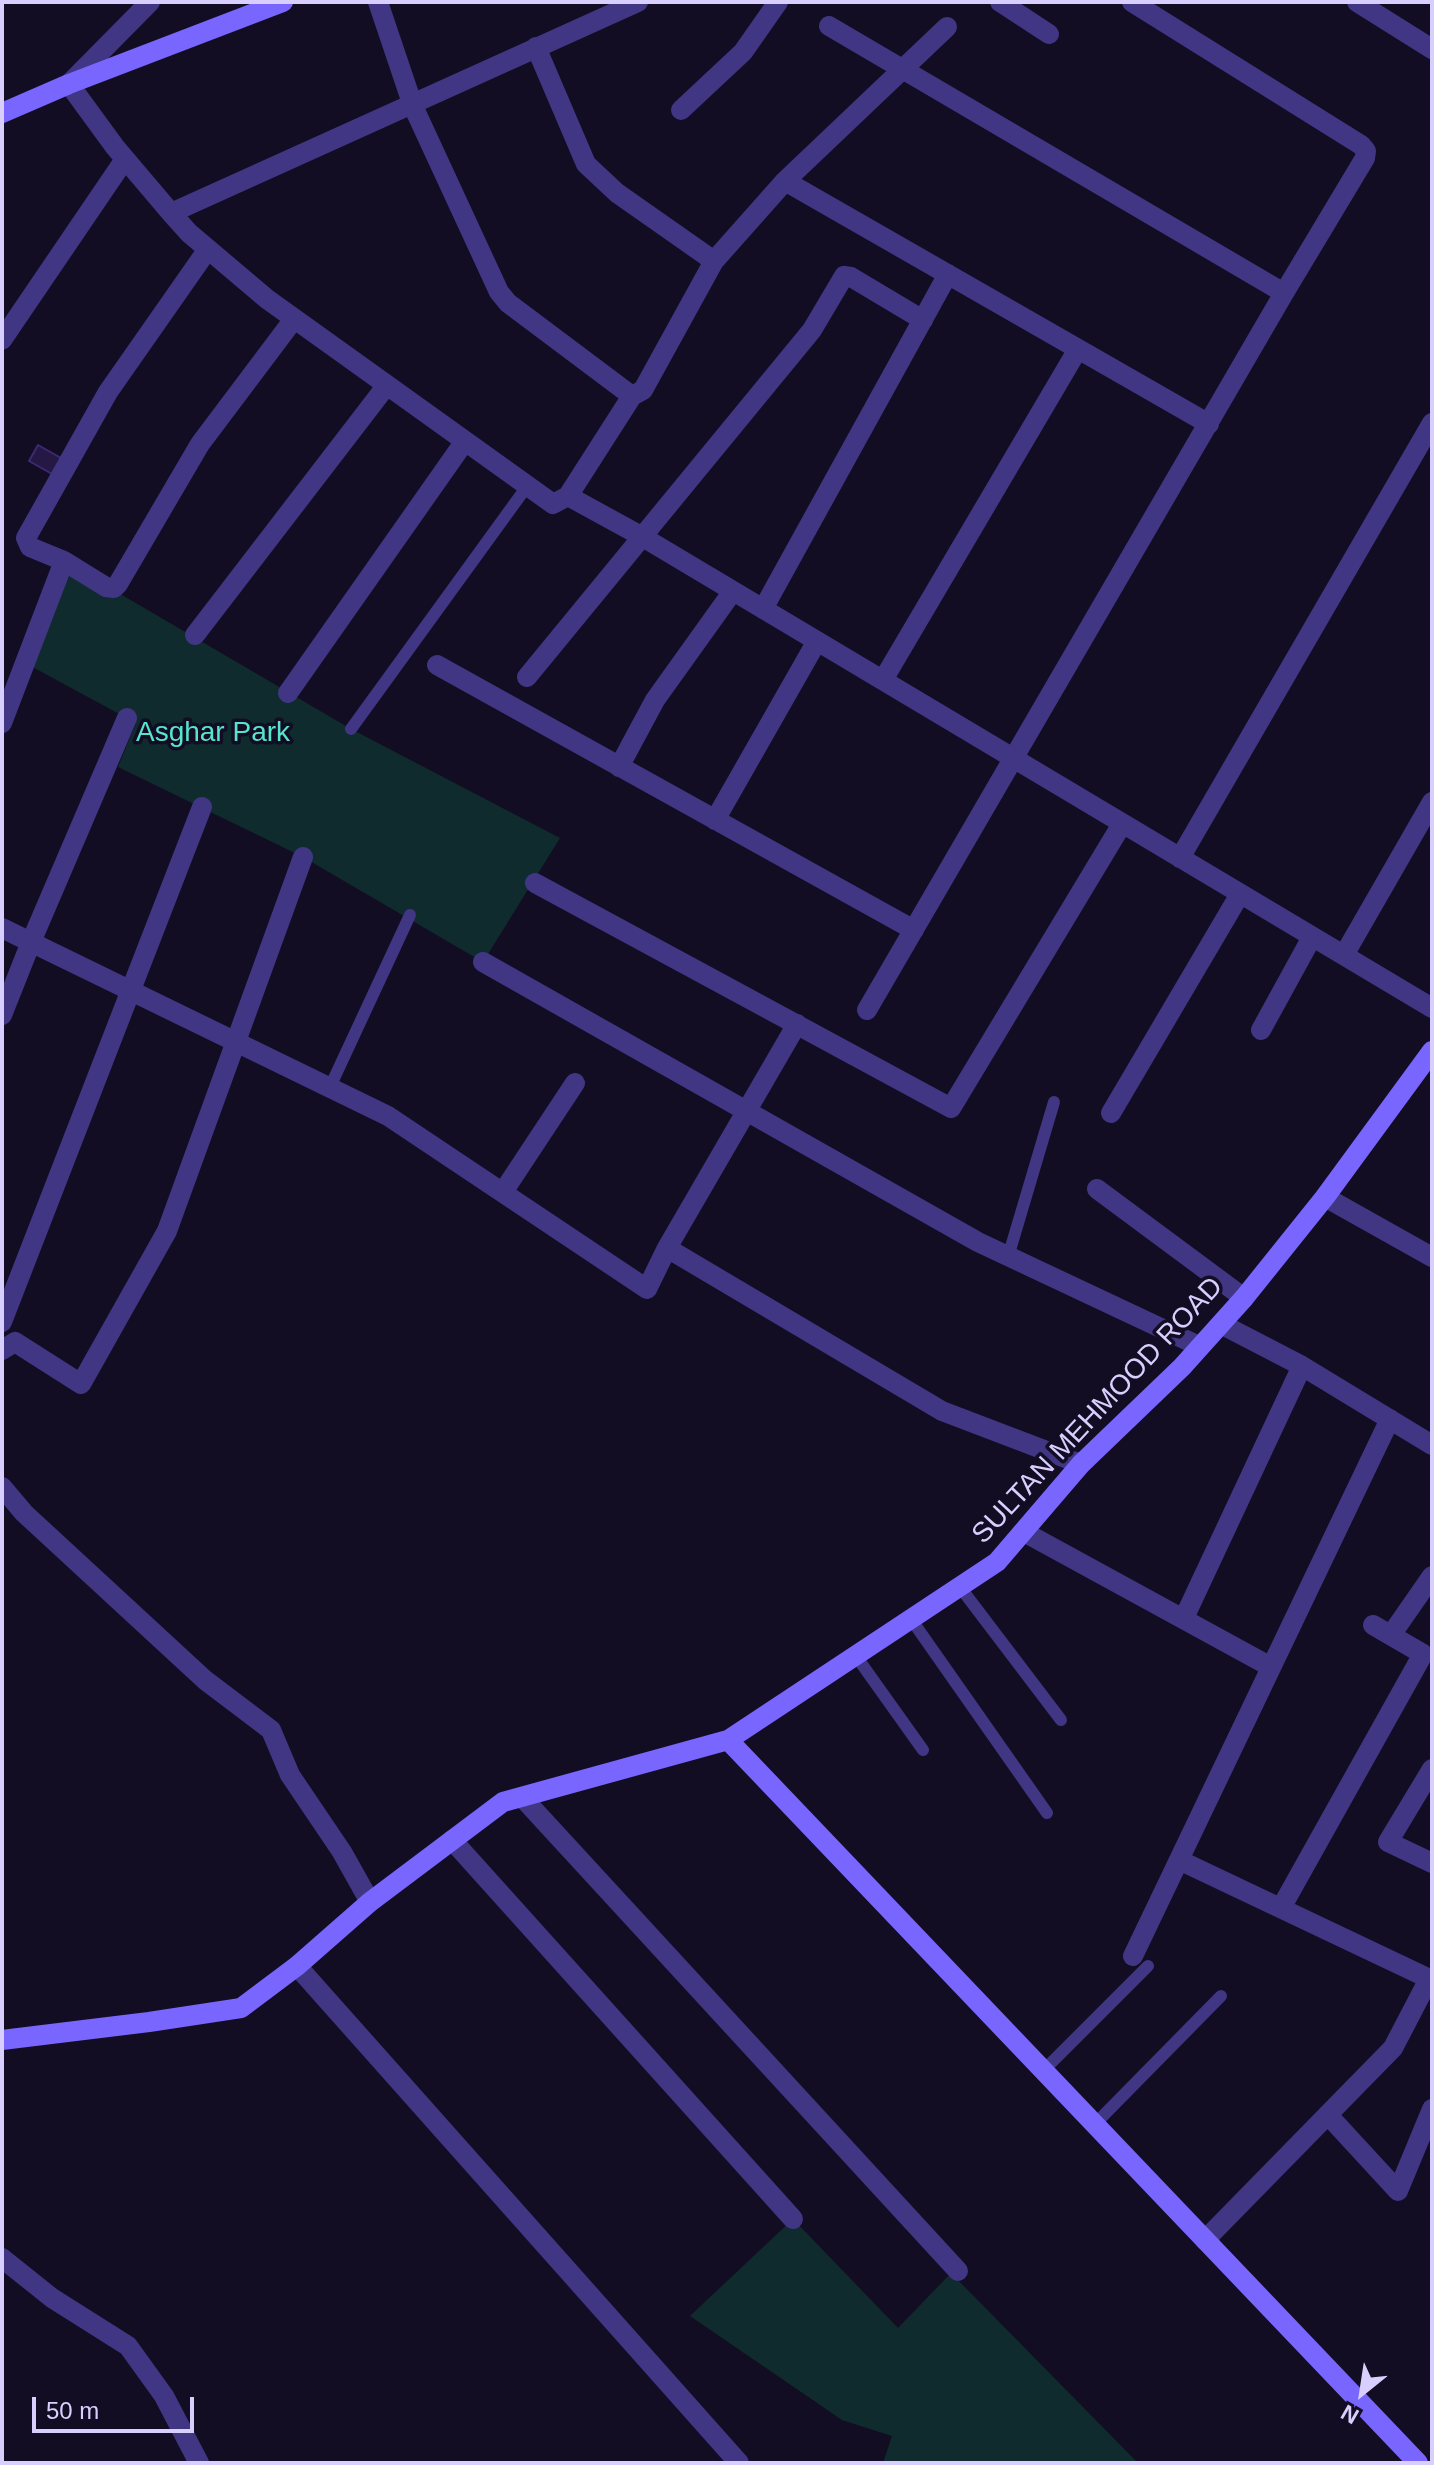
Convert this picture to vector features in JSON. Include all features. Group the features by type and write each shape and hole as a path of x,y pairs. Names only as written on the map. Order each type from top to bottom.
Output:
{"street":[{"path":"69,84 150,2"},
{"path":"2,113 283,2"},
{"path":"378,2 413,106 499,292 508,303 632,396"},
{"path":"171,213 638,2"},
{"path":"681,110 743,52 778,2"},
{"path":"1000,2 1049,34"},
{"path":"867,1010 1365,158 1366,151 1361,145 1132,2"},
{"path":"1357,2 1432,49"},
{"path":"829,26 1284,293"},
{"path":"69,84 125,159 171,213 208,249 294,319 553,504 568,496 632,396 643,390 714,261 785,181 947,27"},
{"path":"536,47 586,164 617,193 714,261"},
{"path":"2,340 125,159"},
{"path":"785,181 1209,424"},
{"path":"208,249 108,392 26,538 30,547 64,561 106,587 114,588 200,444 294,319"},
{"path":"763,609 948,274"},
{"path":"527,677 812,330 844,276 851,277 923,320"},
{"path":"883,680 1078,349"},
{"path":"195,635 387,385"},
{"path":"1180,858 1432,423"},
{"path":"288,693 465,441"},
{"path":"568,496 641,536 1432,1008"},
{"path":"2,723 64,561"},
{"path":"619,767 655,700 733,591"},
{"path":"715,820 817,641"},
{"path":"437,665 914,930"},
{"path":"2,1015 127,718"},
{"path":"1344,955 1432,802"},
{"path":"2,1322 202,807"},
{"path":"535,883 951,1108 1122,824"},
{"path":"2,1350 15,1342 81,1384 167,1231 303,857"},
{"path":"1111,1113 1240,894"},
{"path":"2,928 388,1116 647,1289 667,1248 797,1024"},
{"path":"1261,1030 1312,937"},
{"path":"483,962 978,1242 1199,1346"},
{"name":"SULTAN MEHMOOD ROAD","path":"2,2040 241,2008 297,1966 370,1902 503,1802 728,1740 997,1562 1081,1464 1182,1367 1244,1298 1325,1197 1432,1051"},
{"path":"503,1192 575,1083"},
{"path":"1097,1189 1244,1298"},
{"path":"1325,1197 1432,1257"},
{"path":"667,1248 942,1411 1081,1464"},
{"path":"1221,1324 1302,1366 1432,1445"},
{"path":"1184,1618 1302,1366"},
{"path":"1141,1961 1179,1860 1390,1419"},
{"path":"2,1487 24,1513 194,1670 271,1730 290,1775 342,1852 370,1902"},
{"path":"1024,1532 1271,1667"},
{"path":"1281,1908 1423,1654 1382,1630 1432,1576"},
{"path":"728,1740 1418,2463"},
{"path":"1432,1769 1388,1842 1432,1863"},
{"path":"522,1797 958,2271"},
{"path":"452,1840 793,2219"},
{"path":"1179,1860 1430,1980 1393,2048 1205,2240"},
{"path":"297,1966 739,2463"},
{"path":"1328,2115 1398,2191 1432,2109"},
{"path":"2,2258 52,2298 128,2346 164,2396 199,2463"}],"lane":[{"path":"351,729 528,485"},
{"path":"330,1087 410,915"},
{"path":"1008,1257 1054,1102"},
{"path":"960,1587 1061,1720"},
{"path":"911,1619 1047,1813"},
{"path":"856,1656 923,1750"},
{"path":"1043,2071 1141,1961"},
{"path":"1095,2124 1221,1996"}],"green space":[{"name":"Asghar Park","path":"64,561 351,729 560,838 483,962 303,857 118,767 136,723 25,663"},
{"path":"793,2219 898,2328 951,2273 1138,2463 883,2463 892,2436 842,2420 690,2316"}],"building":[{"path":"38,445 61,458 52,474 29,461"}]}
